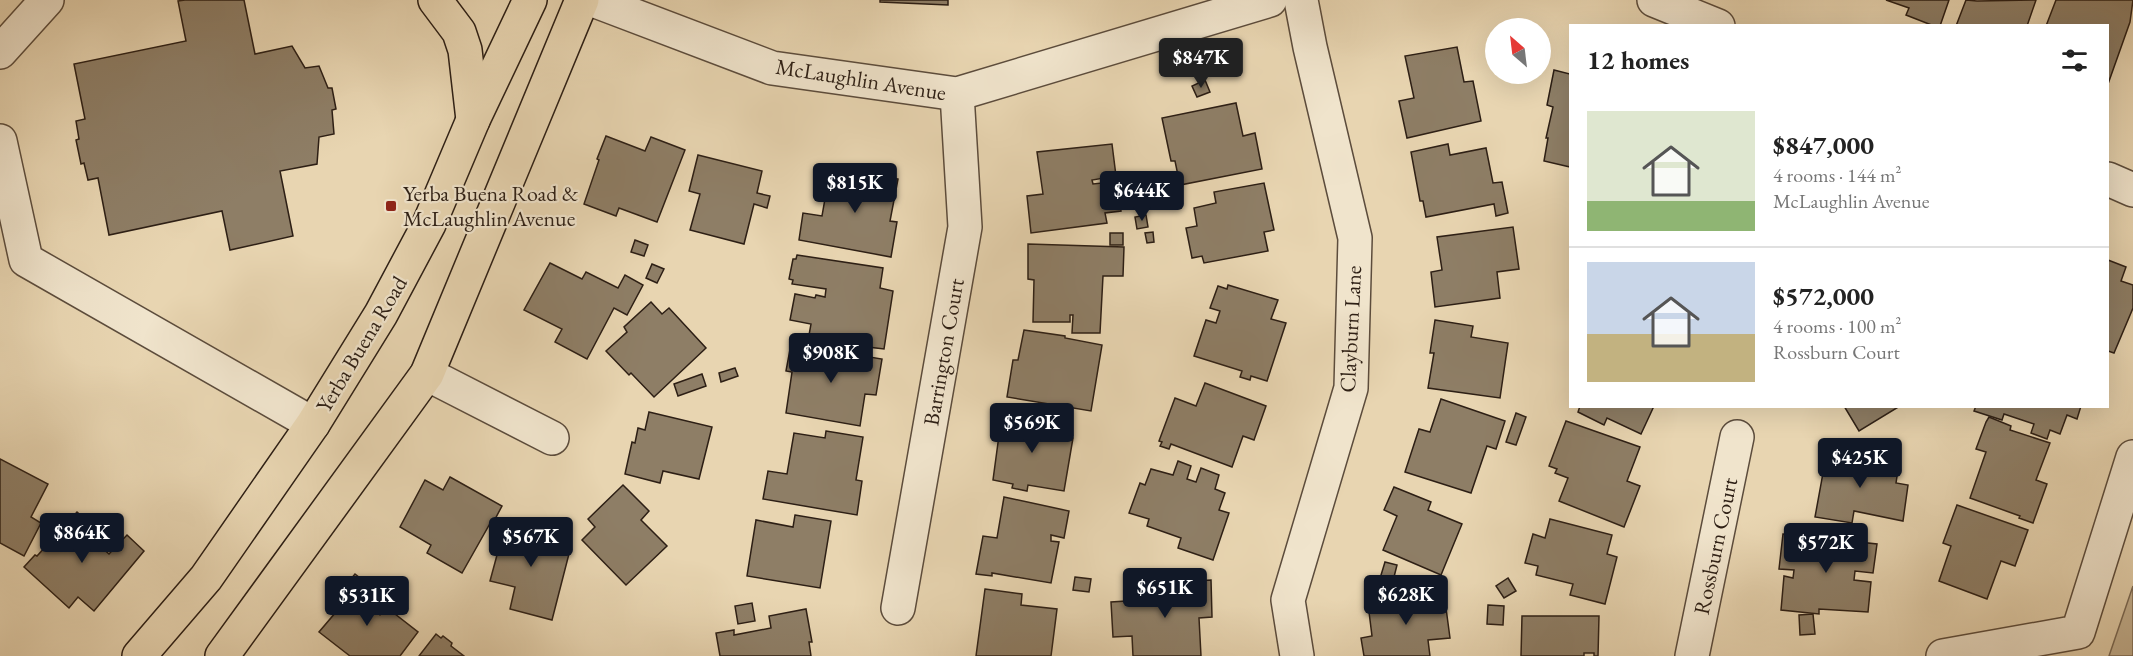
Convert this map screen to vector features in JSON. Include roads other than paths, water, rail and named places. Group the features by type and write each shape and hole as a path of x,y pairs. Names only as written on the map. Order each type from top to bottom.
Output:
{"main road":[{"path":"435,0 459,32 473,120"},
{"path":"520,2 566,0"},
{"path":"223,656 427,374 582,0"},
{"name":"Yerba Buena Road","path":"139,656 206,578 313,424 381,314 424,234 520,2"}],"street":[{"path":"0,51 47,0"},
{"name":"McLaughlin Avenue","path":"593,0 772,68 957,94 1270,0"},
{"name":"Clayburn Lane","path":"1297,656 1288,600 1351,388 1355,238 1301,0"},
{"path":"1654,0 1714,24"},
{"name":"Barrington Court","path":"898,608 965,227 957,94"},
{"path":"0,141 26,260 313,424"},
{"path":"2109,180 2133,190"},
{"path":"427,374 552,438"},
{"name":"Rossburn Court","path":"1692,656 1737,436"},
{"path":"1943,656 2078,632 2133,457"}],"place":[{"name":"Yerba Buena Road & McLaughlin Avenue","path":"391,206"}]}
